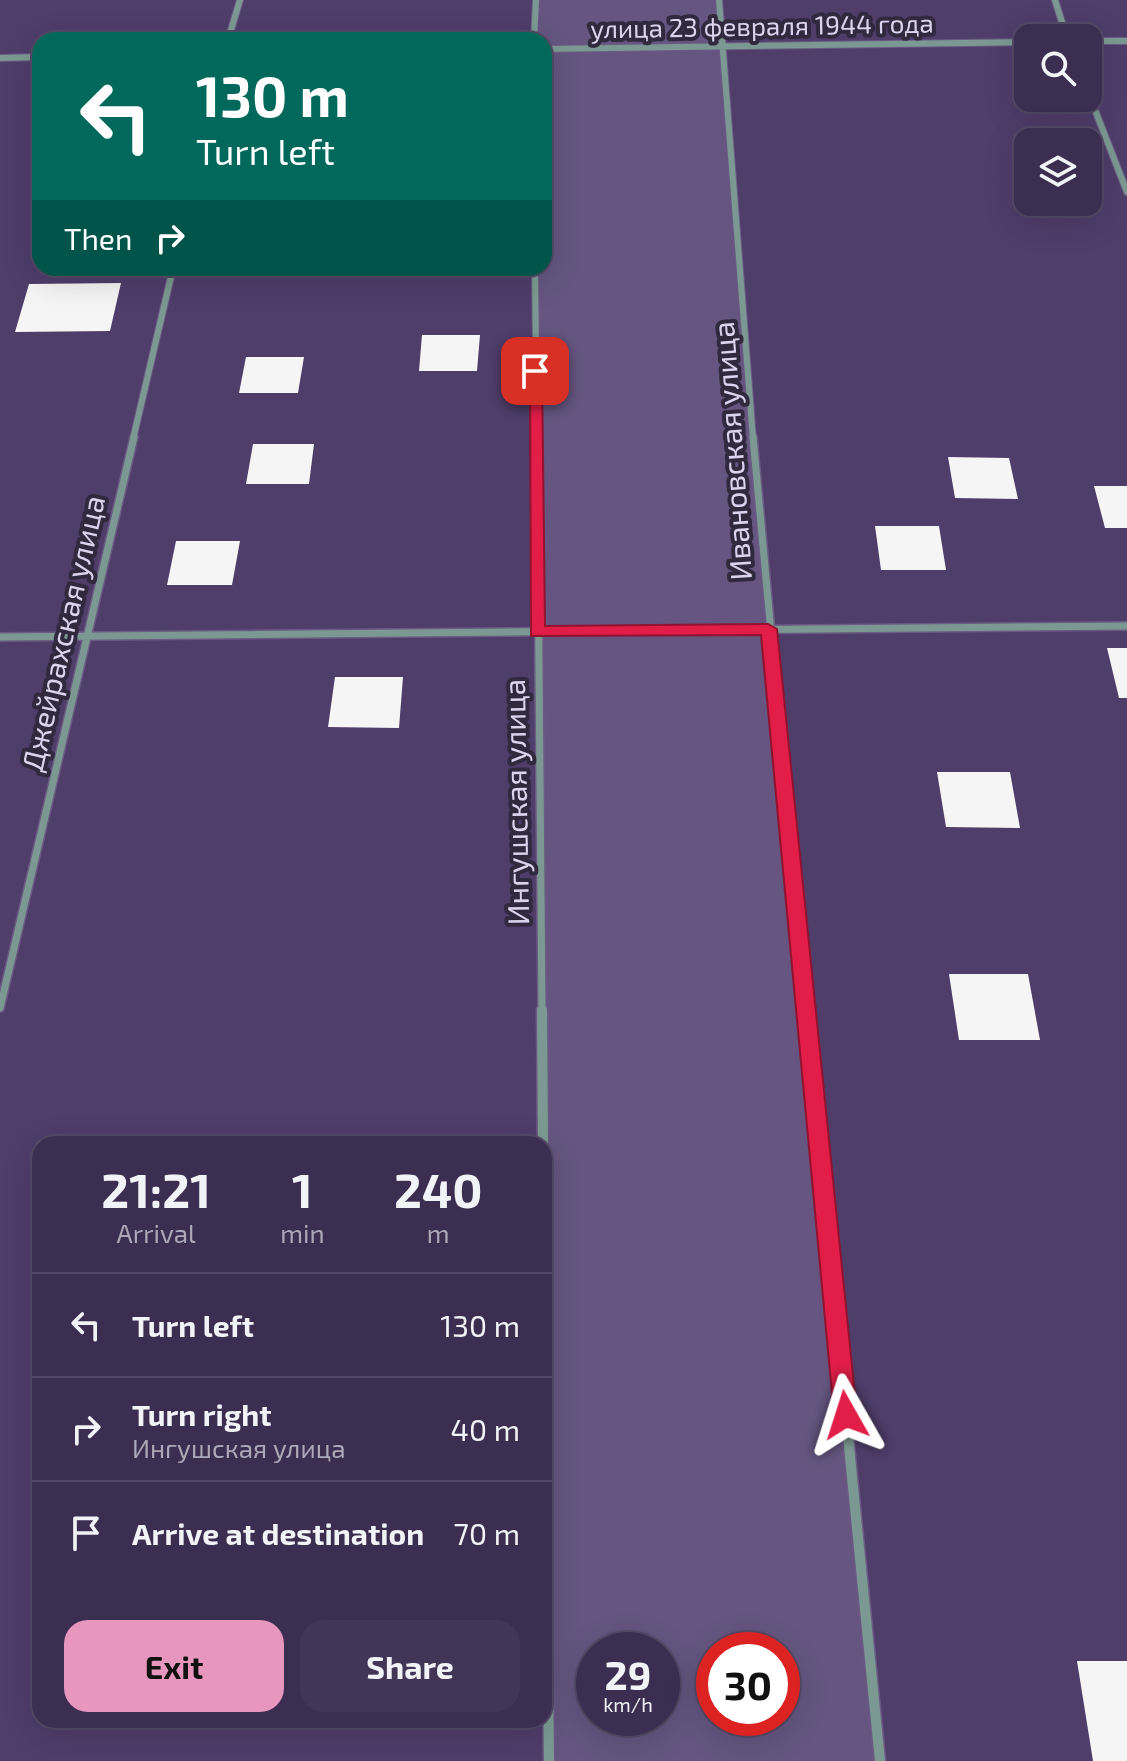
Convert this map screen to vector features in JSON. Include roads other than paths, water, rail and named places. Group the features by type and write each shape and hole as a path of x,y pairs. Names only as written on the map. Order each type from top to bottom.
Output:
{"street":[{"path":"230,32 240,0"},
{"path":"534,32 536,0"},
{"name":"Ивановская улица","path":"719,0 768,629 880,1761"},
{"path":"1055,0 1063,24"},
{"path":"1102,41 1127,41"},
{"name":"улица 23 февраля 1944 года","path":"552,49 1014,42"},
{"path":"0,58 32,57"},
{"path":"1096,112 1127,192"},
{"name":"Джейрахская улица","path":"0,1008 171,276"},
{"name":"Ингушская улица","path":"535,276 543,1136"},
{"path":"0,637 1127,626"},
{"path":"549,1728 549,1761"}]}
